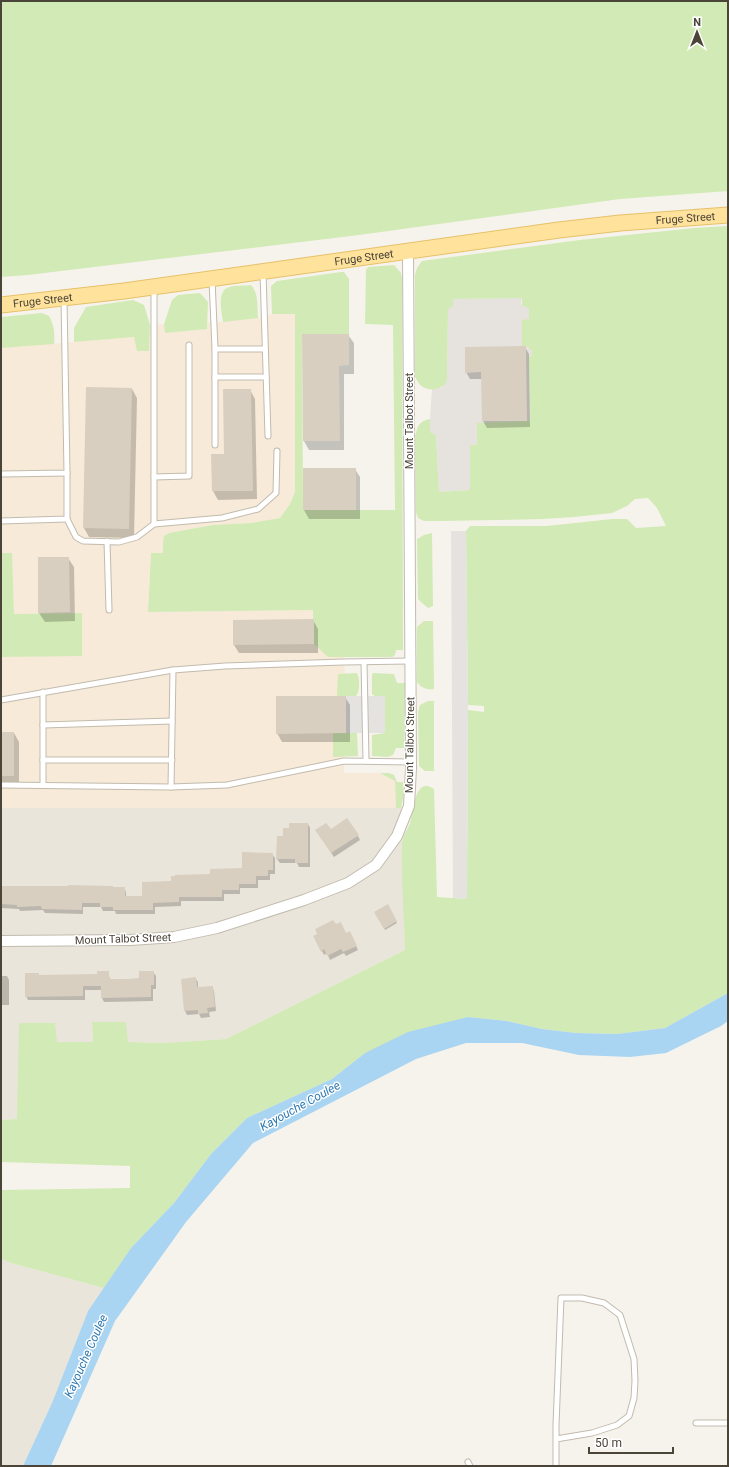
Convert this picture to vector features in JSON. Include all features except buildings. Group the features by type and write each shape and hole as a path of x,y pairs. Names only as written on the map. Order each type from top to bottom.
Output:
{"main road":[{"name":"Fruge Street","path":"1,305 154,286 559,230 728,215"}],"street":[{"name":"Mount Talbot Street","path":"1,941 131,940 174,937 217,928 304,900 348,883 376,865 397,836 409,806 411,762 408,251"}],"lane":[{"path":"263,271 268,436"},
{"path":"212,278 215,349 214,445"},
{"path":"154,286 154,524"},
{"path":"64,298 68,519 76,537 83,541 119,542 137,537 154,524 222,518 258,509 276,494 277,451"},
{"path":"154,477 189,476 189,345"},
{"path":"215,349 265,348"},
{"path":"215,377 266,377"},
{"path":"1,474 67,473"},
{"path":"1,521 68,519"},
{"path":"107,541 109,610"},
{"path":"1,700 172,670 225,666 410,661"},
{"path":"364,662 366,761"},
{"path":"171,787 172,670"},
{"path":"42,692 43,786"},
{"path":"43,726 172,721"},
{"path":"43,760 172,760"},
{"path":"1,785 171,787 227,785 344,761 411,762"},
{"path":"556,1439 592,1433 617,1425 629,1416 634,1398 634,1359 620,1315 604,1303 582,1298 561,1298 556,1439 556,1466"},
{"path":"696,1423 728,1423"}],"shaded area":[{"path":"522,298 521,304 524,307 529,307 529,320 524,320 522,346 532,349 532,355 529,356 530,421 527,421 477,445 470,445 470,490 439,492 436,435 430,432 430,419 432,389 441,388 447,381 448,309 453,299"},
{"path":"272,314 295,314 295,492 290,504 280,518 251,523 213,525 169,533 164,536 163,553 151,553 148,612 313,610 314,619 328,657 344,657 346,696 344,773 380,773 395,781 396,808 1,808 1,657 82,655 82,613 14,614 12,554 1,553 1,348 134,337 149,351 150,325 164,324 166,333 207,329 207,323 258,318"},
{"path":"451,531 466,531 468,705 467,899 453,898"},
{"path":"346,696 385,696 385,733 346,733"},
{"path":"1,808 401,808 405,950 226,1039 164,1043 128,1042 92,1022 93,1042 57,1042 17,1119 1,1120"},
{"path":"1,1259 104,1288 88,1311 52,1403 23,1466 1,1466"}],"green space":[{"path":"1,1 728,1 728,191 620,199 359,235 1,277"},
{"path":"728,226 728,993 665,1028 617,1034 576,1033 542,1029 507,1021 468,1017 365,1053 332,1079 247,1118 211,1154 174,1203 131,1248 104,1288 1,1259 1,1190 130,1188 130,1166 1,1162 1,1120 17,1119 19,1023 55,1023 57,1042 93,1042 92,1022 126,1022 128,1042 164,1043 226,1039 405,950 402,843 410,823 416,797 422,787 427,786 434,789 437,897 467,899 468,710 484,712 484,706 468,705 466,531 470,526 547,526 612,519 627,519 636,528 666,526 657,508 648,498 635,499 627,506 612,513 574,517 442,521 424,521 418,518 416,512 415,438 416,431 421,423 430,419 430,432 436,435 439,492 470,490 470,445 477,445 477,423 530,421 529,356 532,355 532,350 529,349 529,347 522,346 522,320 529,319 529,308 522,306 522,298 453,299 453,306 448,309 447,381 440,388 426,389 419,384 415,377 415,275 417,268 422,261 580,240 694,228"},
{"path":"394,265 401,273 402,279 403,650 396,650 395,655 392,657 328,657 314,644 313,610 148,612 151,553 163,553 164,536 169,533 213,525 251,523 280,518 290,504 295,492 295,314 272,314 271,286 277,281 341,272 344,272 349,279 349,334 302,334 303,510 395,510 393,325 365,324 366,270 368,267"},
{"path":"251,285 256,296 258,318 223,322 221,297 225,289 231,286"},
{"path":"200,293 208,302 207,329 165,333 164,324 172,300 178,295"},
{"path":"133,300 144,305 150,325 149,351 137,351 134,337 74,342 74,328 86,307"},
{"path":"42,313 49,316 52,323 54,344 1,348 1,317"},
{"path":"432,533 433,606 428,608 418,599 417,539"},
{"path":"1,553 12,553 14,614 82,613 82,656 1,657"},
{"path":"424,621 433,621 434,689 424,688 417,682 417,627"},
{"path":"357,673 359,685 356,696 337,696 338,674"},
{"path":"373,673 394,674 397,683 405,683 404,748 396,748 393,755 388,757 372,756 372,735 385,733 385,696 375,696 372,694"},
{"path":"428,701 434,701 434,771 425,771 419,766 418,712 420,705"},
{"path":"333,733 357,733 358,756 333,757"},
{"path":"380,773 389,773 394,775 397,782 403,782 404,793 401,808 396,808 395,781"}],"water":[{"name":"Kayouche Coulee","path":"728,993 728,1021 721,1026 666,1053 630,1057 579,1055 522,1043 466,1043 416,1059 253,1143 186,1222 115,1321 51,1466 23,1466 52,1403 88,1311 131,1248 174,1203 211,1154 247,1118 332,1079 365,1053 408,1032 468,1017 507,1021 542,1029 576,1033 617,1034 665,1028"}]}
